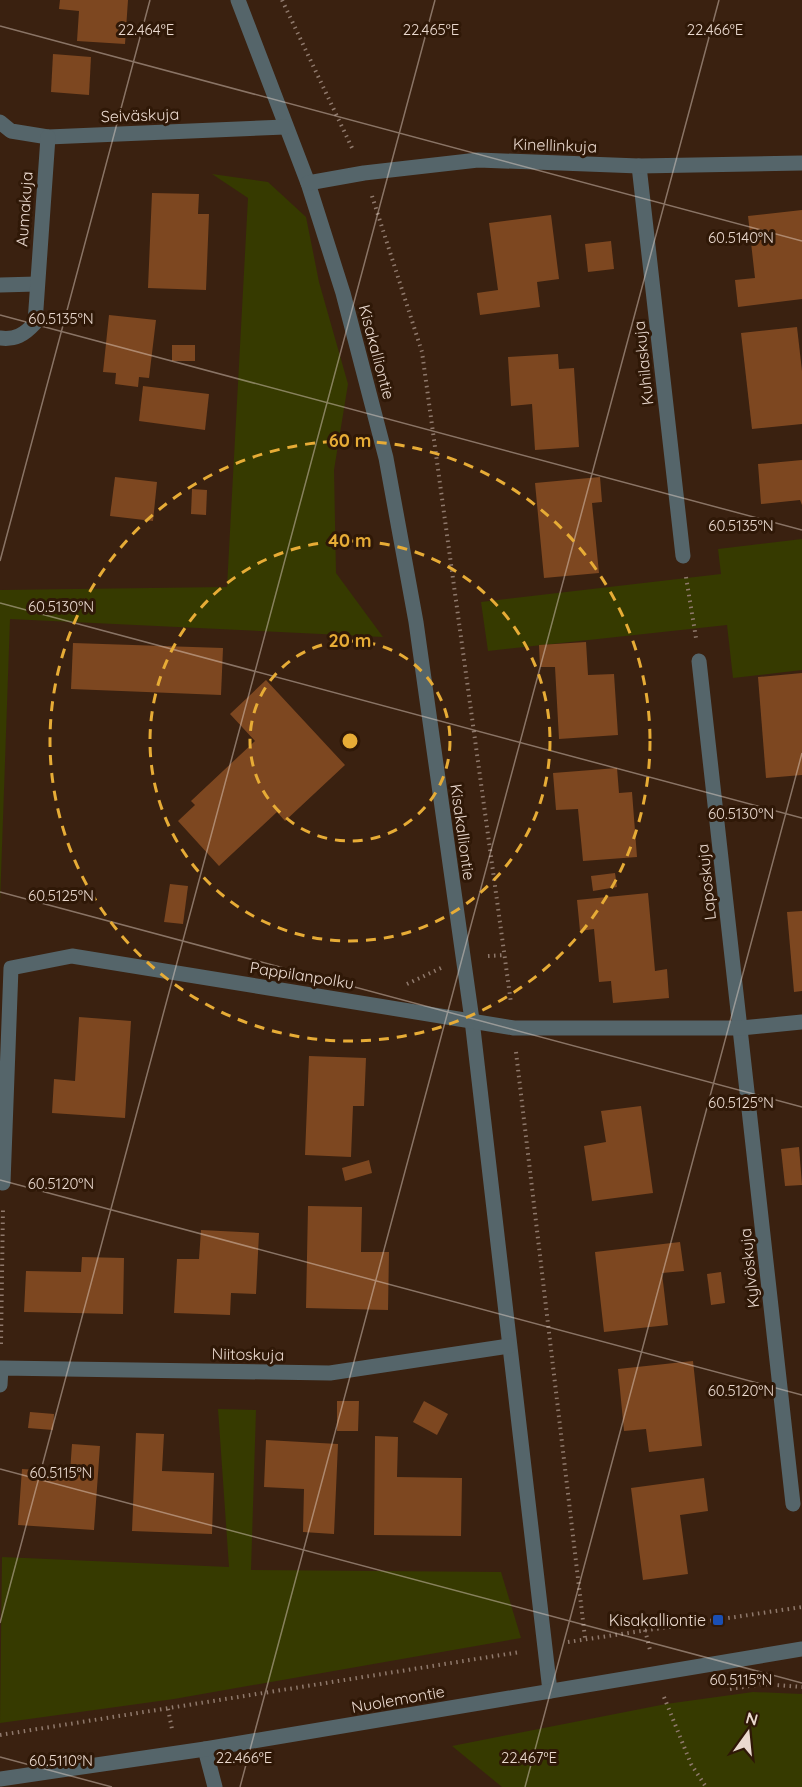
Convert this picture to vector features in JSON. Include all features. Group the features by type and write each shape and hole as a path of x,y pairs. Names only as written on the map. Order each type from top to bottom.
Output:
{"street":[{"name":"Kisakalliontie","path":"238,0 308,183 343,293 386,458 416,622 472,1020 508,1346 550,1691"},
{"name":"Seiväskuja","path":"0,122 12,131 48,136 285,127"},
{"name":"Aumakuja","path":"0,338 12,339 28,331 35,323 48,136"},
{"name":"Kinellinkuja","path":"308,183 364,173 478,160 639,166 802,163"},
{"name":"Kuhilaskuja","path":"639,166 683,556"},
{"path":"0,285 37,284"},
{"name":"Laposkuja","path":"699,661 741,1028"},
{"name":"Pappilanpolku","path":"3,1183 11,968 72,956 514,1028 741,1028 802,1022"},
{"name":"Kylvöskuja","path":"741,1028 793,1504"},
{"name":"Niitoskuja","path":"1,1368 330,1373 508,1346"},
{"path":"0,1385 1,1368"},
{"name":"Nuolemontie","path":"0,1779 205,1749 802,1648"},
{"path":"205,1749 215,1787"}],"path":[{"path":"282,0 364,173 422,352 514,1028 585,1638"},
{"path":"683,556 699,661"},
{"path":"1,1368 3,1183"},
{"path":"0,1736 544,1647 585,1638 802,1606"},
{"path":"645,1630 664,1697 691,1764 706,1787"},
{"path":"719,1690 763,1684 802,1687"},
{"path":"664,1697 675,1696"}],"green space":[{"path":"212,174 268,182 306,217 319,282 348,384 334,470 336,573 383,637 10,619 0,904 0,590 227,587 248,198"},
{"path":"802,539 802,670 733,678 727,625 488,651 481,602 721,574 718,549"},
{"path":"218,1409 256,1410 251,1570 501,1572 521,1638 174,1699 0,1723 2,1557 229,1567"},
{"path":"753,1692 802,1694 802,1787 502,1787 452,1746 666,1704"}],"building":[{"path":"60,0 128,0 125,44 77,41 79,11 59,9"},
{"path":"53,54 91,57 89,95 51,92"},
{"path":"152,193 199,194 198,214 209,214 206,290 148,288"},
{"path":"802,210 802,299 738,307 735,280 755,278 748,216"},
{"path":"551,215 559,279 537,282 540,307 480,315 477,293 498,290 489,223"},
{"path":"611,241 614,269 588,272 585,244"},
{"path":"109,315 156,320 149,378 139,377 138,387 115,384 116,373 103,372"},
{"path":"797,327 802,371 802,424 752,429 741,333"},
{"path":"172,345 195,345 195,361 172,361"},
{"path":"558,354 559,369 574,368 579,447 535,450 532,404 511,406 508,357"},
{"path":"143,386 209,394 205,430 139,421"},
{"path":"802,460 802,505 800,500 761,504 758,464"},
{"path":"115,477 157,482 153,521 110,516"},
{"path":"600,477 602,502 592,503 599,573 544,578 535,483"},
{"path":"192,489 207,490 206,515 191,514"},
{"path":"586,642 588,675 614,674 618,735 559,739 555,667 540,667 539,645"},
{"path":"73,643 223,648 221,695 71,689"},
{"path":"802,673 802,775 766,778 758,677"},
{"path":"266,680 345,765 285,821 277,812 219,866 178,821 195,805 191,801 255,741 230,714"},
{"path":"617,768 619,793 632,792 637,857 583,861 578,809 556,810 553,773"},
{"path":"615,873 617,887 593,891 591,876"},
{"path":"170,884 188,886 183,924 164,922"},
{"path":"648,893 655,971 667,969 669,998 613,1003 611,981 599,982 594,929 580,931 577,900"},
{"path":"802,911 802,991 794,992 787,912"},
{"path":"79,1017 131,1021 125,1118 52,1113 54,1079 75,1081"},
{"path":"309,1056 366,1058 364,1106 353,1106 351,1157 305,1155"},
{"path":"641,1106 653,1193 592,1201 584,1146 606,1142 601,1111"},
{"path":"799,1147 802,1185 785,1186 781,1149"},
{"path":"369,1160 372,1173 345,1181 342,1168"},
{"path":"308,1206 362,1207 361,1252 389,1252 388,1310 306,1308"},
{"path":"201,1230 259,1233 256,1294 231,1293 230,1315 174,1313 177,1259 199,1259"},
{"path":"680,1242 684,1271 662,1273 668,1325 604,1332 595,1252"},
{"path":"82,1257 124,1258 123,1314 24,1312 26,1271 81,1272"},
{"path":"721,1272 725,1303 711,1305 707,1274"},
{"path":"693,1361 702,1446 649,1452 646,1429 624,1431 618,1369"},
{"path":"337,1401 359,1401 358,1431 337,1431"},
{"path":"424,1401 448,1414 437,1435 413,1422"},
{"path":"30,1412 54,1414 53,1430 28,1428"},
{"path":"136,1433 164,1434 162,1471 214,1473 212,1534 132,1531"},
{"path":"375,1436 398,1437 397,1477 462,1478 461,1536 374,1535"},
{"path":"266,1440 338,1444 334,1534 303,1532 304,1489 264,1487"},
{"path":"72,1444 100,1446 94,1530 18,1525 22,1469 70,1472"},
{"path":"704,1478 708,1511 680,1515 688,1574 643,1580 631,1488"}],"place":[{"name":"Kisakalliontie","path":"718,1620"}]}
